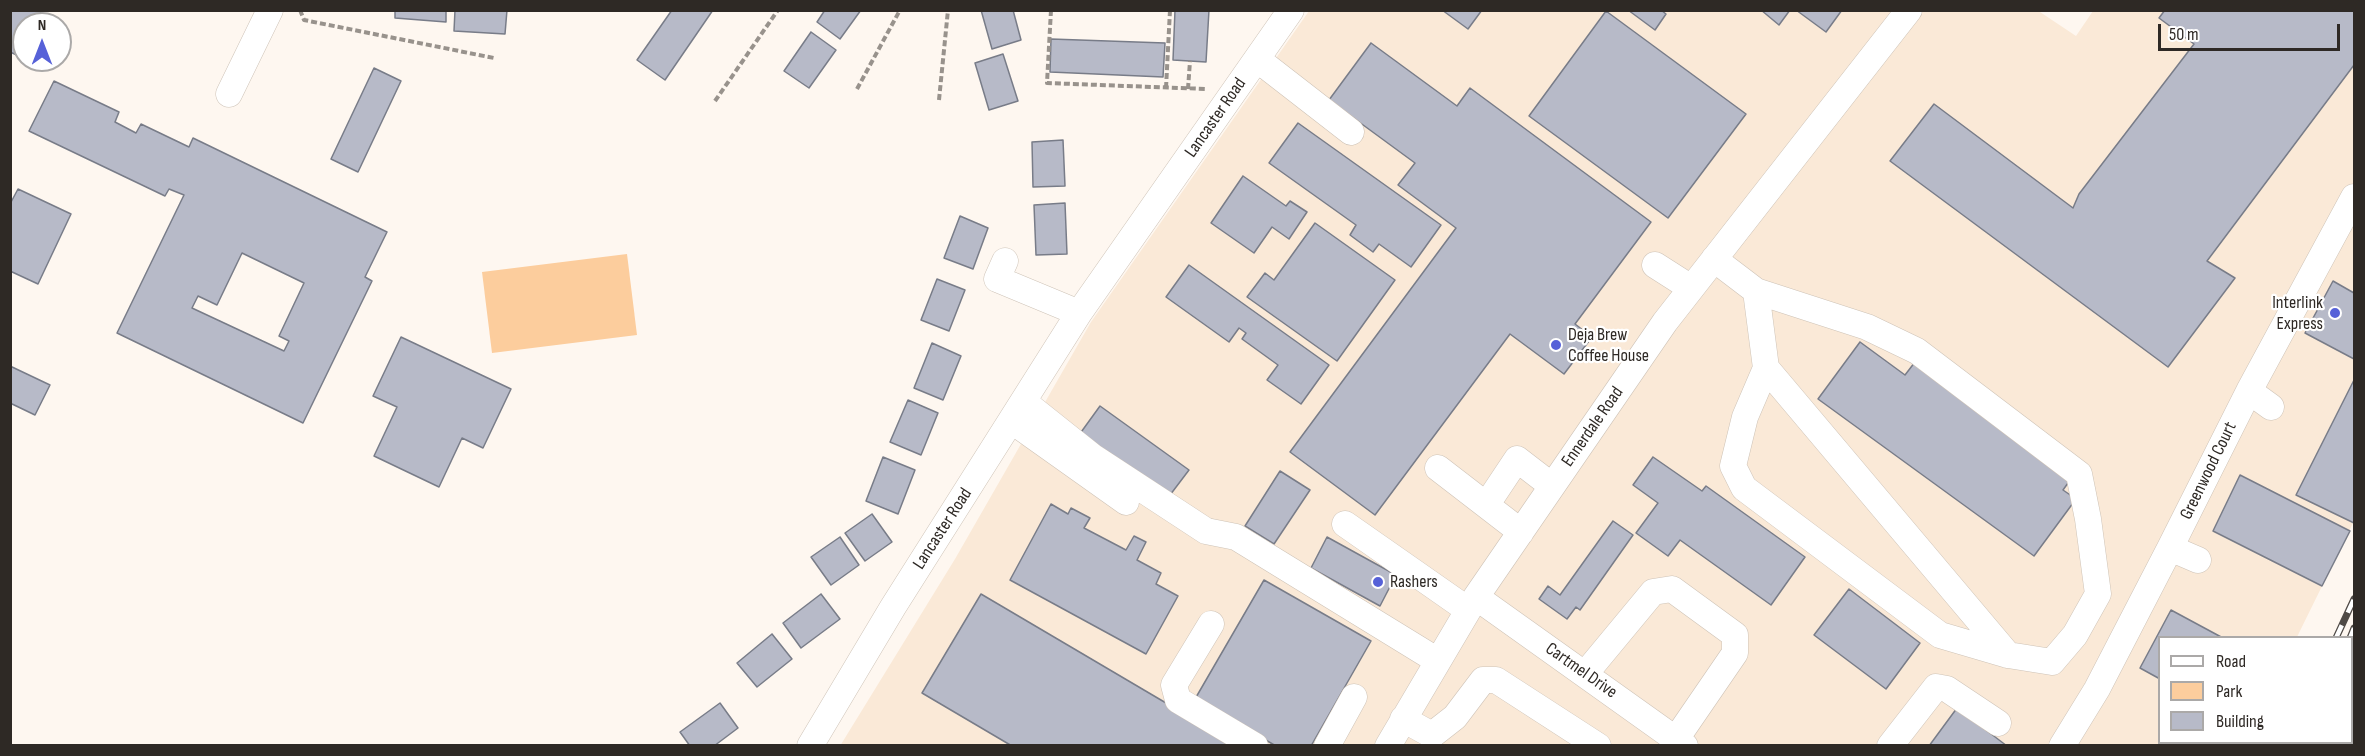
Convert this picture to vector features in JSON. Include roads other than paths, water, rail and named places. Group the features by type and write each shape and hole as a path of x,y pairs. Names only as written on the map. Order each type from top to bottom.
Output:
{"street":[{"path":"229,93 270,10"},
{"name":"Lancaster Road","path":"810,746 893,607 1018,412 1078,313 1291,10"},
{"name":"Ennerdale Road","path":"1388,746 1472,603 1665,322 1909,10"},
{"path":"1257,59 1351,132"},
{"name":"Greenwood Court","path":"2062,746 2105,693 2170,548 2248,391 2348,227 2355,197"},
{"path":"1714,259 1756,291 1867,327 1917,351 2079,474 2088,519 2098,594 2075,635 2052,662 2008,655 1940,635 1744,488 1733,466 1745,417 1766,368 1756,291"},
{"path":"1005,261 997,279 1078,313"},
{"path":"1655,265 1691,288"},
{"path":"1766,368 2008,655"},
{"path":"2248,391 2271,407"},
{"path":"1018,412 1126,502"},
{"path":"1018,412 1093,457 1206,531 1236,537 1438,661"},
{"path":"1487,504 1517,459 1552,486"},
{"path":"1438,468 1521,532"},
{"name":"Cartmel Drive","path":"1345,524 1585,674 1681,742"},
{"path":"2170,548 2198,560"},
{"path":"1585,674 1653,592 1672,589 1735,635 1735,653 1681,742"},
{"path":"1211,624 1174,686 1178,700 1255,746"},
{"path":"1403,719 1429,740 1455,717 1483,680 1496,680 1598,746"},
{"path":"1890,746 1936,687 1947,689 1998,723"},
{"path":"1327,746 1354,697"}],"railway":[{"path":"2337,636 2354,599"},
{"path":"2351,636 2354,628"}],"place":[{"name":"Interlink Express","path":"2335,313"},
{"name":"Deja Brew Coffee House","path":"1556,345"},
{"name":"Rashers","path":"1378,582"}]}
